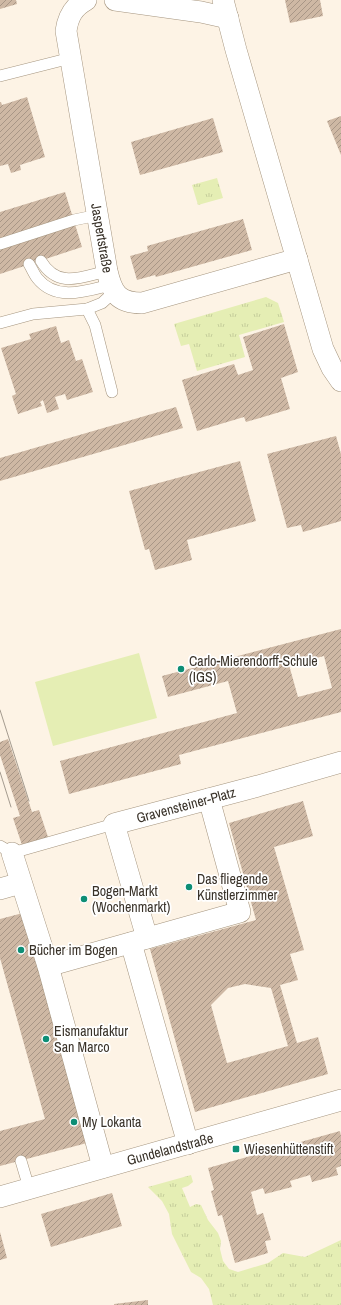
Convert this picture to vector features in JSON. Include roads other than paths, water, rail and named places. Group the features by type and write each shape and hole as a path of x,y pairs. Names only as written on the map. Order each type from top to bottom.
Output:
{"street":[{"name":"Jaspertstraße","path":"86,0 80,3 72,12 66,31 111,283 122,299 132,303 142,303 297,259"},
{"path":"115,0 181,9 226,9 236,50 323,349 332,368 341,381"},
{"name":"Gravensteiner-Platz","path":"114,824 258,786 341,762"},
{"path":"48,966 240,912 209,799"},
{"path":"114,824 139,940 188,1144"},
{"path":"6,850 21,883 48,966 103,1167"},
{"path":"0,889 21,883"},
{"name":"Gundelandstraße","path":"0,1197 341,1100"}],"lane":[{"path":"0,76 71,58"},
{"path":"0,244 74,220 98,214"},
{"path":"41,261 46,269 53,275 62,278 111,283"},
{"path":"29,264 37,278 47,287 60,293 76,294 111,283"},
{"path":"0,323 33,314 87,309 102,303 111,283"},
{"path":"87,309 95,325 112,392"},
{"path":"6,850 114,824"},
{"path":"22,1160 29,1188"}],"tram line":[{"path":"0,710 29,801"},
{"path":"0,772 11,807"}],"place":[{"name":"Carlo-Mierendorff-Schule (IGS)","path":"181,669"},
{"name":"Das fliegende Künstlerzimmer","path":"189,887"},
{"name":"Bogen-Markt (Wochenmarkt)","path":"84,899"},
{"name":"Bücher im Bogen","path":"21,950"},
{"name":"Eismanufaktur San Marco","path":"46,1039"},
{"name":"My Lokanta","path":"74,1122"},
{"name":"Wiesenhüttenstift","path":"236,1149"}]}
